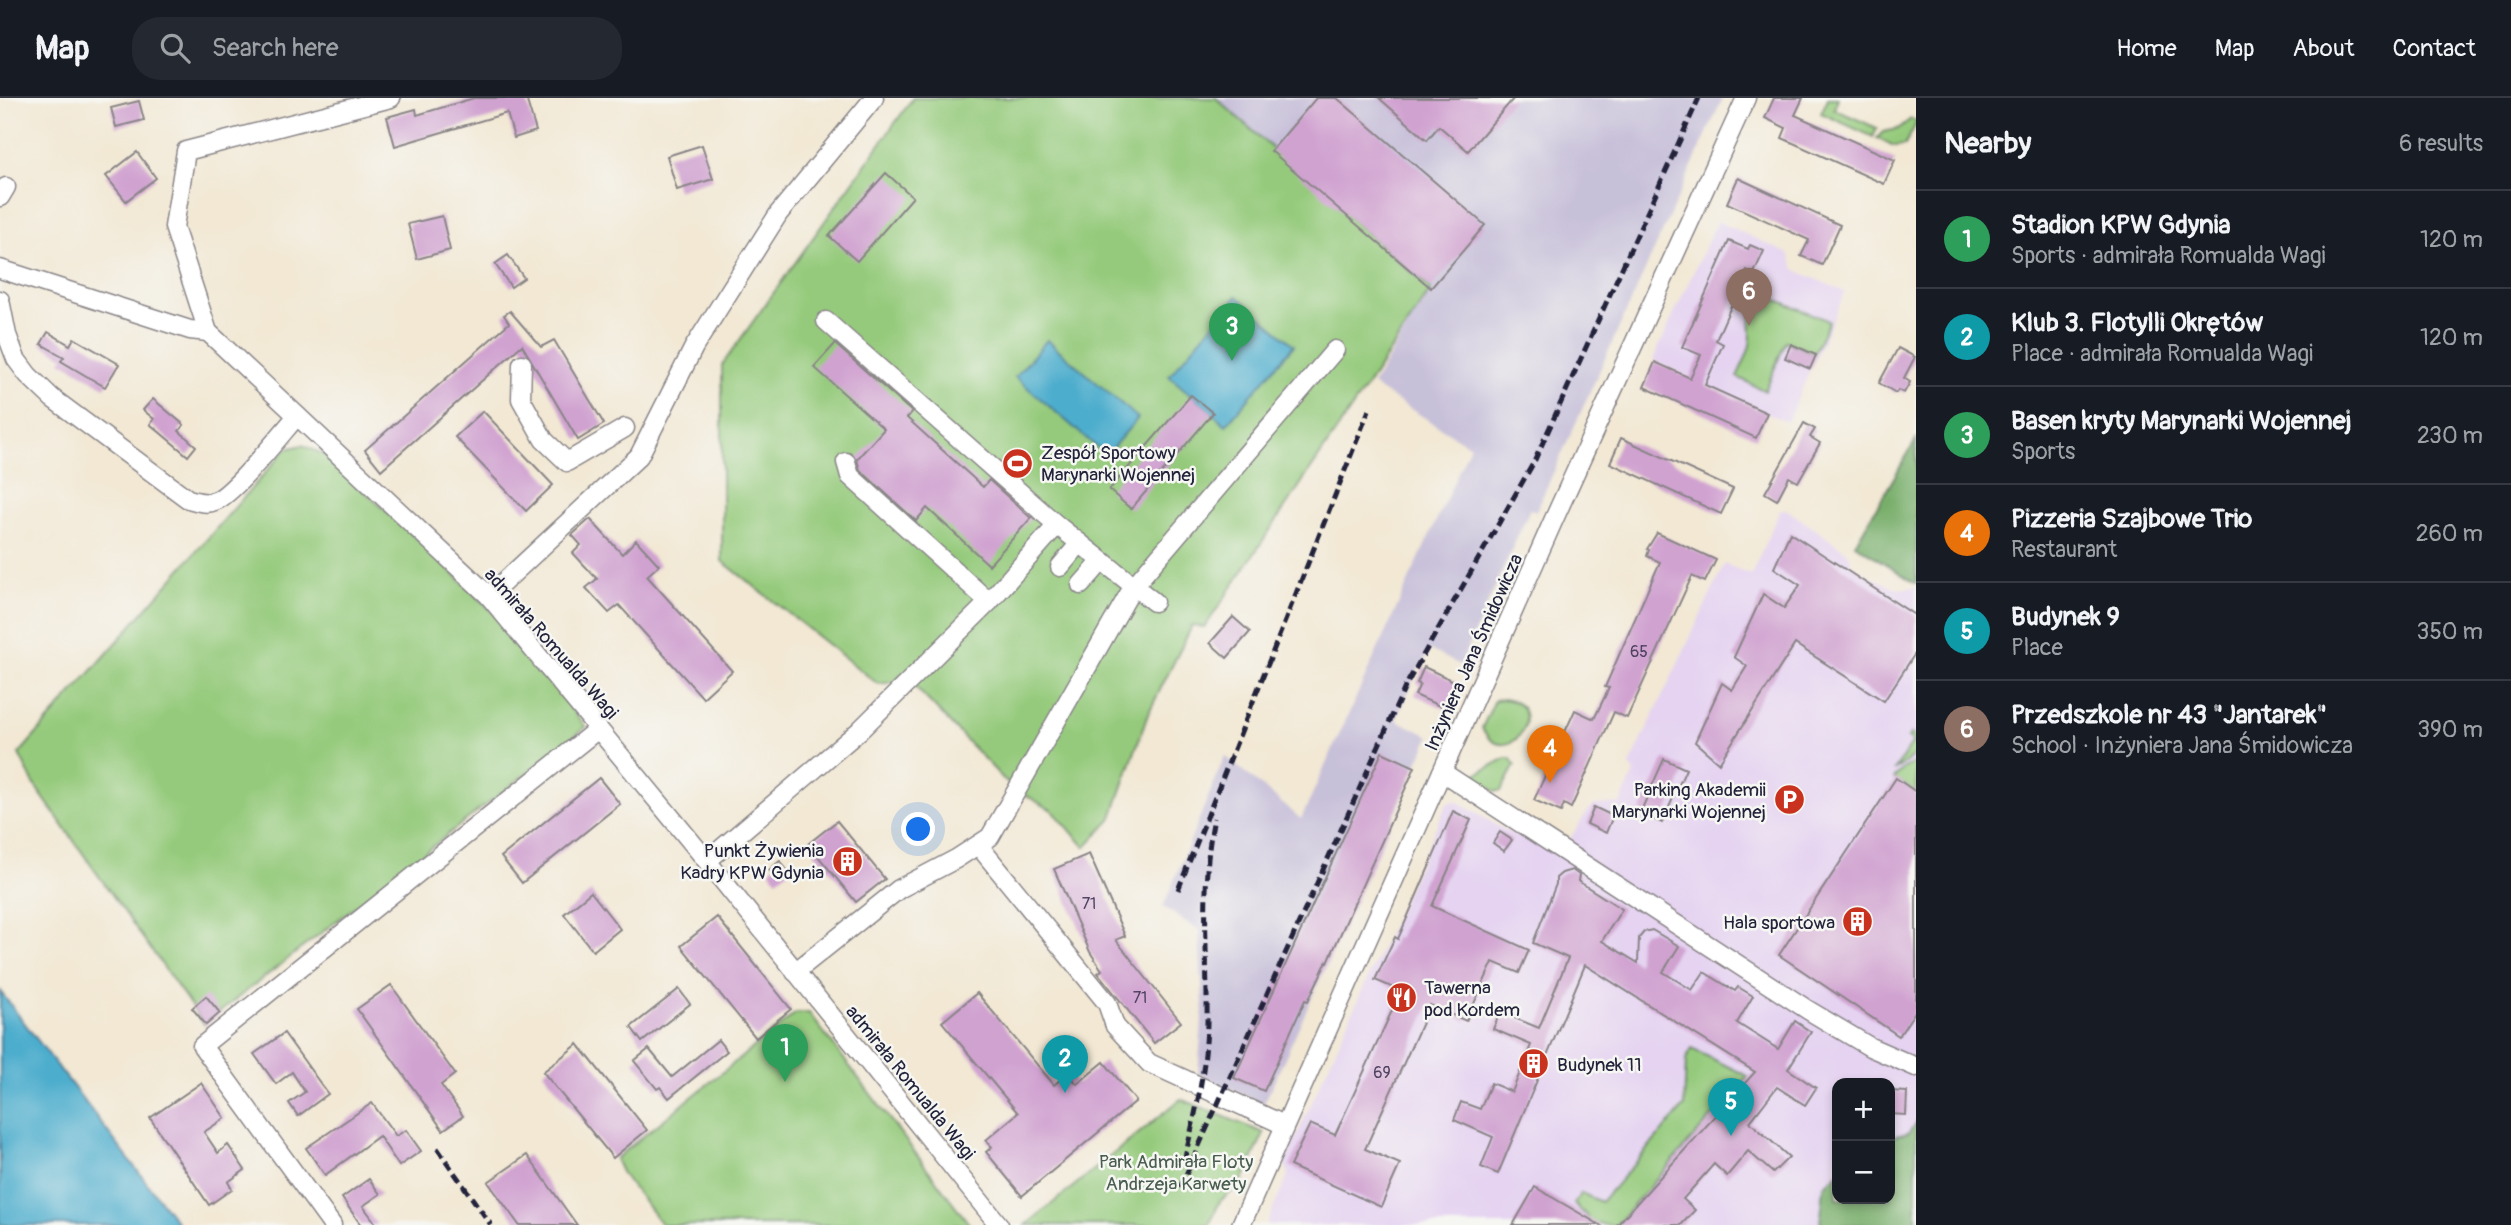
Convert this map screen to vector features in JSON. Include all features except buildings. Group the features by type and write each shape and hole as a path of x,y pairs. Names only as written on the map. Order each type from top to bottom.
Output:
{"street":[{"name":"admirała Romualda Wagi","path":"391,98 186,151 174,227 208,332 489,596 707,861 999,1225"},
{"path":"489,596 639,456 694,347 779,213 874,98"},
{"name":"Inżyniera Jana Śmidowicza","path":"1241,1225 1746,98"},
{"path":"0,269 190,330 208,332"},
{"path":"0,300 7,335 16,359 28,375 52,398 188,499 204,503 216,501 237,483 297,416"},
{"path":"827,321 1057,525 1154,602"},
{"path":"795,972 899,889 979,846 990,837 1133,587 1335,351"},
{"path":"522,364 521,399 544,440 567,462 625,428"},
{"path":"846,462 850,476 989,602"},
{"path":"707,861 859,731 989,602 1057,525"},
{"path":"1060,567 1080,543"},
{"path":"1081,586 1102,561"},
{"path":"332,1225 202,1046 598,729"},
{"path":"1442,772 1808,1010 1870,1047 1916,1067"},
{"path":"979,846 1107,1003 1115,1026 1149,1063 1284,1125"}],"shaded area":[{"path":"1216,98 1723,98 1536,511 1530,509 1460,665 1430,650 1419,668 1396,720 1430,736 1264,1104 1198,1074 1203,1006 1199,930 1163,907 1225,756 1301,819 1470,446 1372,385 1431,289"},
{"path":"1717,221 1789,254 1795,270 1845,292 1787,422 1653,360"},
{"path":"1786,509 1846,551 1851,564 1869,576 1899,589 1916,587 1916,1225 1266,1225 1289,1173 1284,1164 1447,803 1456,801 1501,828 1560,855 1588,810 1595,805 1620,804 1634,773 1630,765 1725,564 1751,575 1780,510"}],"green space":[{"name":"Zespół Sportowy Marynarki Wojennej","path":"913,98 1216,98 1431,290 1205,627 1192,626 1148,714 1111,820 1085,847 1053,811 1010,786 903,674 894,682 878,684 722,561 722,365"},
{"path":"1828,98 1838,98 1834,109 1877,128 1873,137 1821,113"},
{"path":"1911,119 1916,121 1916,124 1905,145 1894,146 1877,138 1883,132 1898,129"},
{"path":"1770,299 1829,321 1814,353 1786,341 1765,391 1737,377 1749,349 1751,316 1764,300"},
{"path":"1916,440 1916,583 1915,583 1855,544"},
{"path":"302,445 323,454 422,543 501,620 586,727 204,1024 35,786 19,754 286,449"},
{"path":"1503,699 1518,704 1525,713 1525,723 1521,733 1513,741 1503,744 1492,740 1482,728 1495,700"},
{"path":"1911,734 1916,738 1916,754 1894,771 1913,742 1908,738"},
{"path":"1510,758 1515,765 1501,791 1495,791 1471,777"},
{"path":"1916,762 1916,792 1894,778 1904,768"},
{"path":"796,1013 809,1013 970,1225 662,1225 621,1172 615,1159"},
{"path":"1692,1049 1748,1076 1616,1225 1585,1224 1588,1217 1574,1204 1581,1193 1601,1202 1684,1107 1686,1059"},
{"name":"Park Admirała Floty Andrzeja Karwety","path":"1181,1099 1264,1133 1241,1184 1220,1201 1209,1225 1026,1225"},
{"path":"1916,1122 1916,1225 1820,1225 1824,1186 1832,1179 1832,1204 1895,1204 1895,1136 1908,1133"}],"water":[{"path":"1237,296 1294,345 1226,425 1169,376"},
{"path":"1047,340 1138,418 1106,455 1015,377"},
{"path":"0,991 179,1225 0,1225"}],"railway":[{"path":"1180,1188 1406,685 1534,462 1699,98"},
{"path":"1178,890 1369,410"},
{"path":"1184,1161 1205,1058 1206,895 1214,818"},
{"path":"437,1148 491,1225"}],"place":[{"name":"Przedszkole nr 43 \"Jantarek\"","path":"1749,326"},
{"name":"Basen kryty Marynarki Wojennej","path":"1232,361"},
{"name":"Zespół Sportowy Marynarki Wojennej","path":"1018,463"},
{"name":"Pizzeria Szajbowe Trio","path":"1550,783"},
{"name":"Parking Akademii Marynarki Wojennej","path":"1789,800"},
{"name":"Punkt Żywienia Kadry KPW Gdynia","path":"847,861"},
{"name":"Hala sportowa","path":"1858,922"},
{"name":"Tawerna pod Kordem","path":"1401,998"},
{"name":"Budynek 11","path":"1534,1064"},
{"name":"Stadion KPW Gdynia","path":"785,1082"},
{"name":"Klub 3. Flotylli Okrętów","path":"1065,1093"},
{"name":"Budynek 9","path":"1731,1136"}]}
